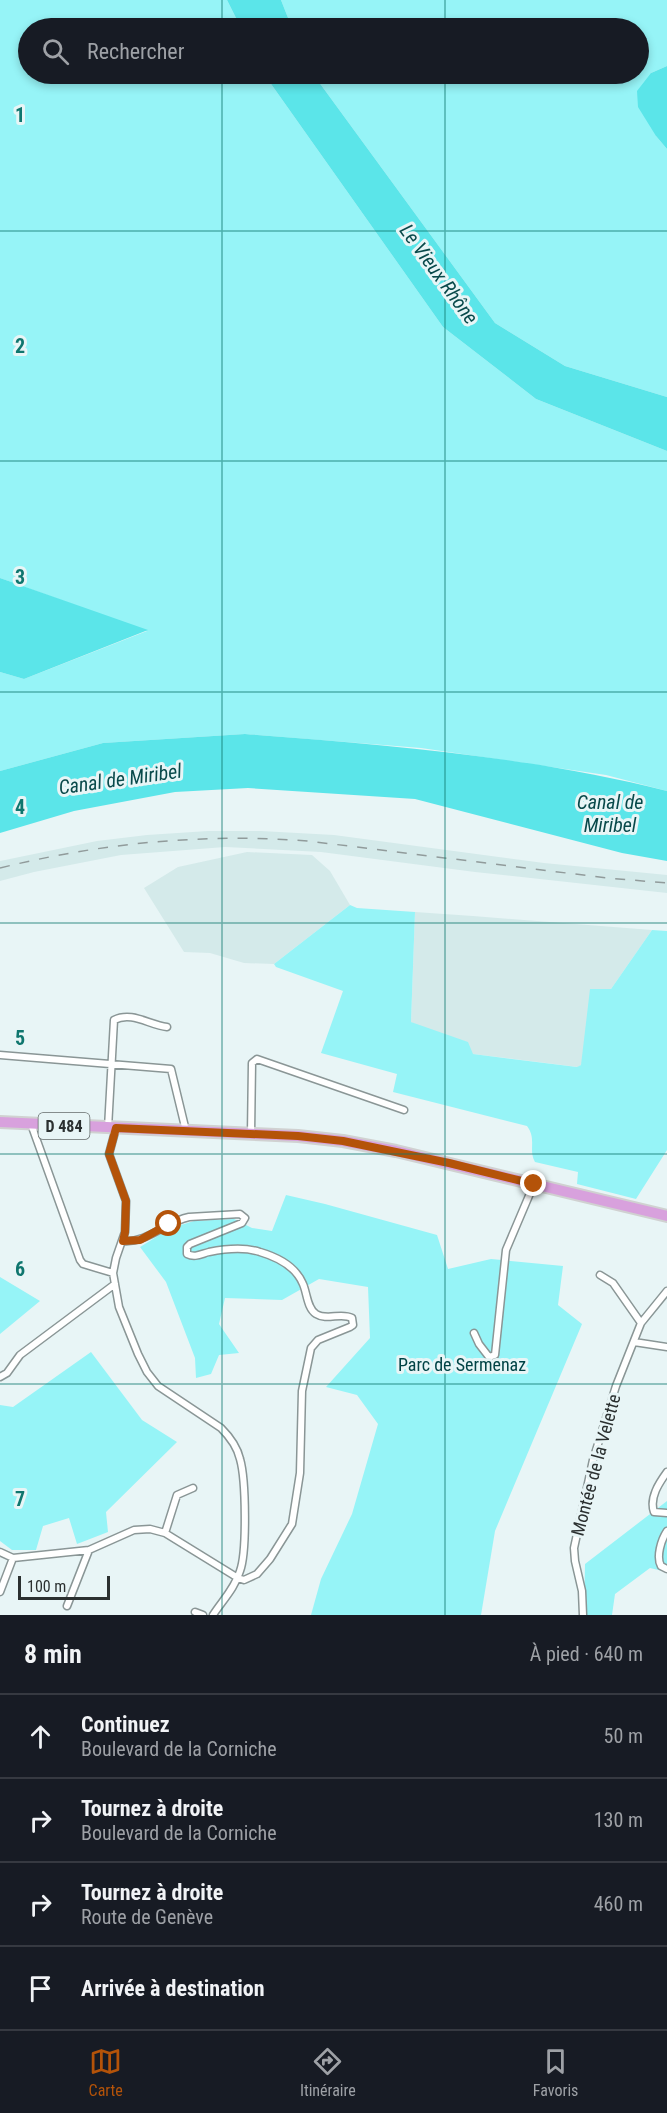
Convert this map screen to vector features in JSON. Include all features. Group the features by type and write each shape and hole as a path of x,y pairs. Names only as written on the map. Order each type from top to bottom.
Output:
{"main road":[{"name":"D 484","path":"0,1122 251,1134 343,1141 449,1163 667,1216"}],"street":[{"path":"167,1027 127,1017 118,1018 112,1022 112,1128 109,1154 126,1201 125,1232 113,1273 119,1307 147,1372 158,1386 221,1428 236,1448 242,1468 245,1542 243,1563 238,1578 213,1615"},
{"path":"0,1055 171,1069 186,1131"},
{"path":"251,1134 252,1063 256,1059 404,1110"},
{"path":"31,1124 80,1260 84,1264 113,1273"},
{"path":"474,1333 489,1357 495,1355 506,1250 534,1184"},
{"path":"0,1552 13,1558 89,1550 134,1530 150,1529 165,1533 244,1580 256,1574 270,1558 292,1524 300,1473 302,1390 311,1348 318,1340 350,1328 352,1318 345,1315 316,1314 310,1307 303,1285 295,1272 270,1255 247,1249 210,1252 195,1256 187,1254 187,1247 190,1244 242,1223 245,1218 240,1214 180,1219 140,1240 123,1241"},
{"path":"600,1275 613,1283 641,1323"},
{"path":"0,1377 7,1373 20,1355 115,1284"},
{"name":"Montée de la Velette","path":"583,1615 582,1591 574,1555 593,1460 605,1417 641,1323 667,1291"},
{"path":"634,1342 667,1347"},
{"path":"667,1473 655,1493 652,1509 658,1514 667,1513"},
{"path":"165,1533 177,1495 193,1488"},
{"path":"667,1532 663,1537 658,1561 660,1566 667,1569"},
{"path":"67,1606 89,1550"},
{"path":"0,1592 13,1558"},
{"path":"195,1612 204,1615"}],"shaded area":[{"path":"208,831 334,835 544,863 667,875 667,893 321,852 225,847 121,855 0,881 0,861 97,841"},
{"path":"247,852 312,855 330,871 350,905 274,964 244,963 210,953 184,952 144,888 178,867"},
{"path":"415,912 652,930 611,989 581,1065 578,1067 473,1054 411,1022"}],"green space":[{"path":"0,0 227,0 236,18 18,18 18,84 271,84 443,327 536,399 667,451 667,791 606,775 421,748 245,734 103,743 0,771 0,672 24,679 147,631 0,578"},
{"path":"281,0 667,0 667,66 651,73 656,136 667,149 667,397 565,366 495,323 320,84 649,84 649,18 288,18"},
{"path":"350,905 357,908 415,912 411,1022 468,1042 473,1054 577,1067 581,1065 590,989 611,989 652,930 667,931 667,1150 636,1199 577,1184 578,1172 535,1162 531,1135 527,1126 393,1092 397,1074 321,1053 343,991 276,967 274,964"},
{"name":"Parc de Sermenaz","path":"286,1195 437,1235 448,1269 491,1259 563,1266 558,1305 582,1324 495,1531 481,1615 311,1615 321,1579 352,1514 378,1424 357,1395 326,1387 370,1338 368,1287 319,1279 282,1300 225,1298 219,1324 239,1353 219,1355 211,1374 196,1378 195,1358 166,1282 140,1247 171,1228 194,1221 234,1219 252,1228 272,1231"},
{"path":"0,1277 40,1301 0,1334"},
{"path":"91,1352 142,1420 177,1442 106,1512 108,1532 77,1544 69,1518 43,1526 36,1550 12,1550 0,1541 0,1405 13,1407"},
{"path":"667,1501 667,1572 650,1568 615,1594 612,1615 584,1615 585,1564"}],"water":[{"path":"227,0 281,0 288,18 236,18"},
{"path":"667,66 667,149 638,107 637,91 642,84 649,84 651,73"},
{"name":"Le Vieux Rhône","path":"271,84 320,84 495,323 565,366 667,397 667,451 536,399 443,327"},
{"path":"0,578 148,630 24,679 0,672"},
{"name":"Canal de Miribel","path":"245,734 510,760 667,791 667,861 622,853 415,799 248,788 175,792 74,811 0,833 0,771 103,743"}],"railway":[{"path":"0,868 114,846 230,838 308,841 607,878 667,883"}],"route":[{"path":"169,1224 140,1240 123,1241 126,1201 109,1154 116,1128 321,1138 396,1151 534,1184"}]}
